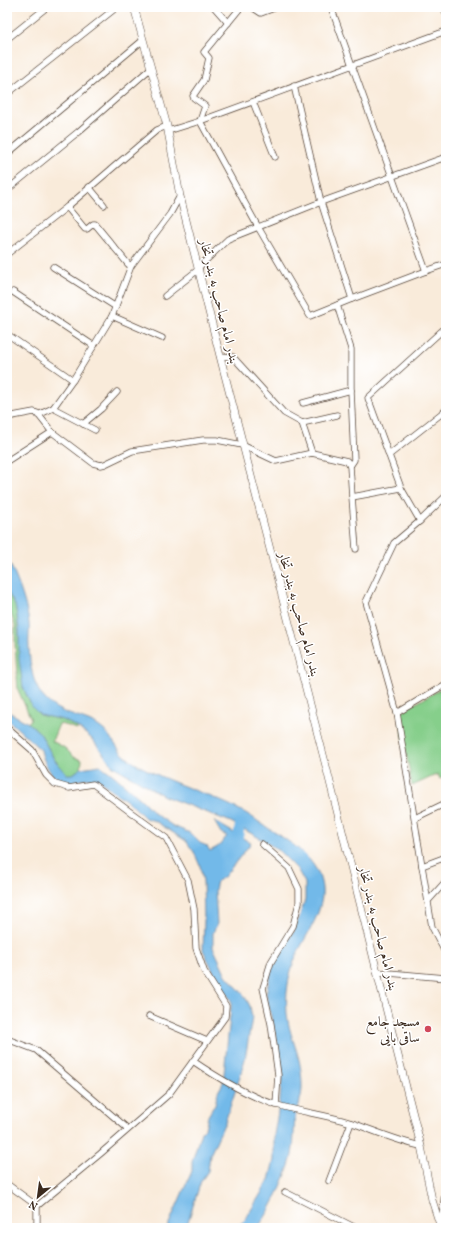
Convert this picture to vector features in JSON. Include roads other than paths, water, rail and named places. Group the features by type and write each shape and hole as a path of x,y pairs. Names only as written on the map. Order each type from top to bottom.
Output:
{"main road":[{"name":"بندر امام صاحب به بندر تخار","path":"134,7 142,41 168,129 180,196 242,445 326,766 421,1146 432,1200 441,1228"},
{"path":"444,7 446,12"}],"street":[{"path":"7,39 48,7"},
{"path":"7,94 117,7"},
{"path":"214,7 228,22"},
{"path":"241,7 204,52 209,58 204,80 193,96 205,106 200,121 258,227 310,316 446,264"},
{"path":"252,7 261,13 277,7"},
{"path":"331,7 426,271"},
{"path":"7,254 67,207 157,130 168,129 200,121 446,31"},
{"path":"7,154 142,41"},
{"path":"7,190 78,132 151,68"},
{"path":"294,86 321,202 352,299"},
{"path":"253,102 275,157"},
{"path":"165,296 199,268 228,238 321,202 446,157"},
{"path":"89,187 104,205"},
{"path":"38,415 53,408 73,380 112,316 132,266 170,214 180,196"},
{"path":"67,207 85,229 95,224 128,264 132,266"},
{"path":"53,266 116,307"},
{"path":"13,292 94,346"},
{"path":"337,305 351,349 354,460 350,466"},
{"path":"112,316 162,338"},
{"path":"420,521 401,488 368,398 446,327"},
{"path":"7,334 73,380"},
{"path":"220,356 233,358 284,413 302,423 336,415"},
{"path":"303,403 351,390"},
{"path":"83,424 101,409 117,392"},
{"path":"53,408 95,430"},
{"path":"389,455 446,410"},
{"path":"7,417 34,412 52,432 93,463 101,465 132,451 203,440 217,440 242,445 276,461 312,453 347,461 350,466 356,549"},
{"path":"302,423 312,453"},
{"path":"7,461 52,432"},
{"path":"352,497 401,488"},
{"path":"446,496 394,544 366,602 397,713 432,927 446,954"},
{"path":"397,713 446,684"},
{"path":"7,728 32,750 46,775 55,784 69,788 93,784 166,838 188,880 194,909 196,948 204,971 226,1006 225,1017 169,1094 37,1206 37,1223 34,1228"},
{"path":"415,818 446,803"},
{"path":"262,844 289,868 299,889 299,903 293,926 271,962 263,988 271,1024 278,1075 276,1105"},
{"path":"422,866 446,857"},
{"path":"428,901 446,881"},
{"path":"377,972 446,978"},
{"path":"149,1016 208,1041"},
{"path":"7,1039 36,1050 128,1129"},
{"path":"193,1061 238,1088 276,1105 351,1123 402,1142 421,1146"},
{"path":"330,1181 351,1123"},
{"path":"441,1228 446,1183"},
{"path":"7,1184 37,1206"},
{"path":"285,1192 356,1228"}],"water":[{"path":"7,558 21,590 28,615 29,655 31,669 35,683 46,700 57,709 89,721 100,727 107,733 121,752 136,764 247,813 299,849 313,864 318,872 321,882 322,900 316,918 295,958 288,985 286,1003 288,1021 299,1058 302,1082 300,1103 296,1111 295,1118 293,1150 287,1172 278,1193 262,1222 257,1228 236,1228 245,1220 269,1180 274,1160 274,1135 280,1100 282,1076 279,1052 266,994 273,963 293,932 300,915 305,900 305,883 297,869 278,850 261,839 231,822 164,796 113,766 91,738 77,727 63,720 40,715 32,707 23,687 19,659 19,630 17,615 15,605 7,591"},
{"path":"7,711 30,724 40,733 54,759 67,774 73,774 81,768 100,765 116,777 154,813 173,826 190,833 200,843 207,846 210,851 219,846 227,836 221,833 214,821 251,843 224,877 217,881 215,890 217,924 213,933 213,947 226,975 244,995 250,1006 252,1018 245,1059 238,1083 225,1122 210,1155 208,1171 201,1181 186,1228 167,1228 192,1171 192,1162 201,1132 205,1128 208,1116 215,1104 218,1092 223,1083 231,1008 231,1000 220,985 203,950 203,881 200,866 194,852 186,841 155,821 145,818 131,804 101,782 87,779 67,783 57,779 46,765 41,750 7,719"}],"waterway":[{"path":"235,847 237,844 241,818"}],"place":[{"name":"مسجد جامع ساقی بایی","path":"428,1029"}]}
